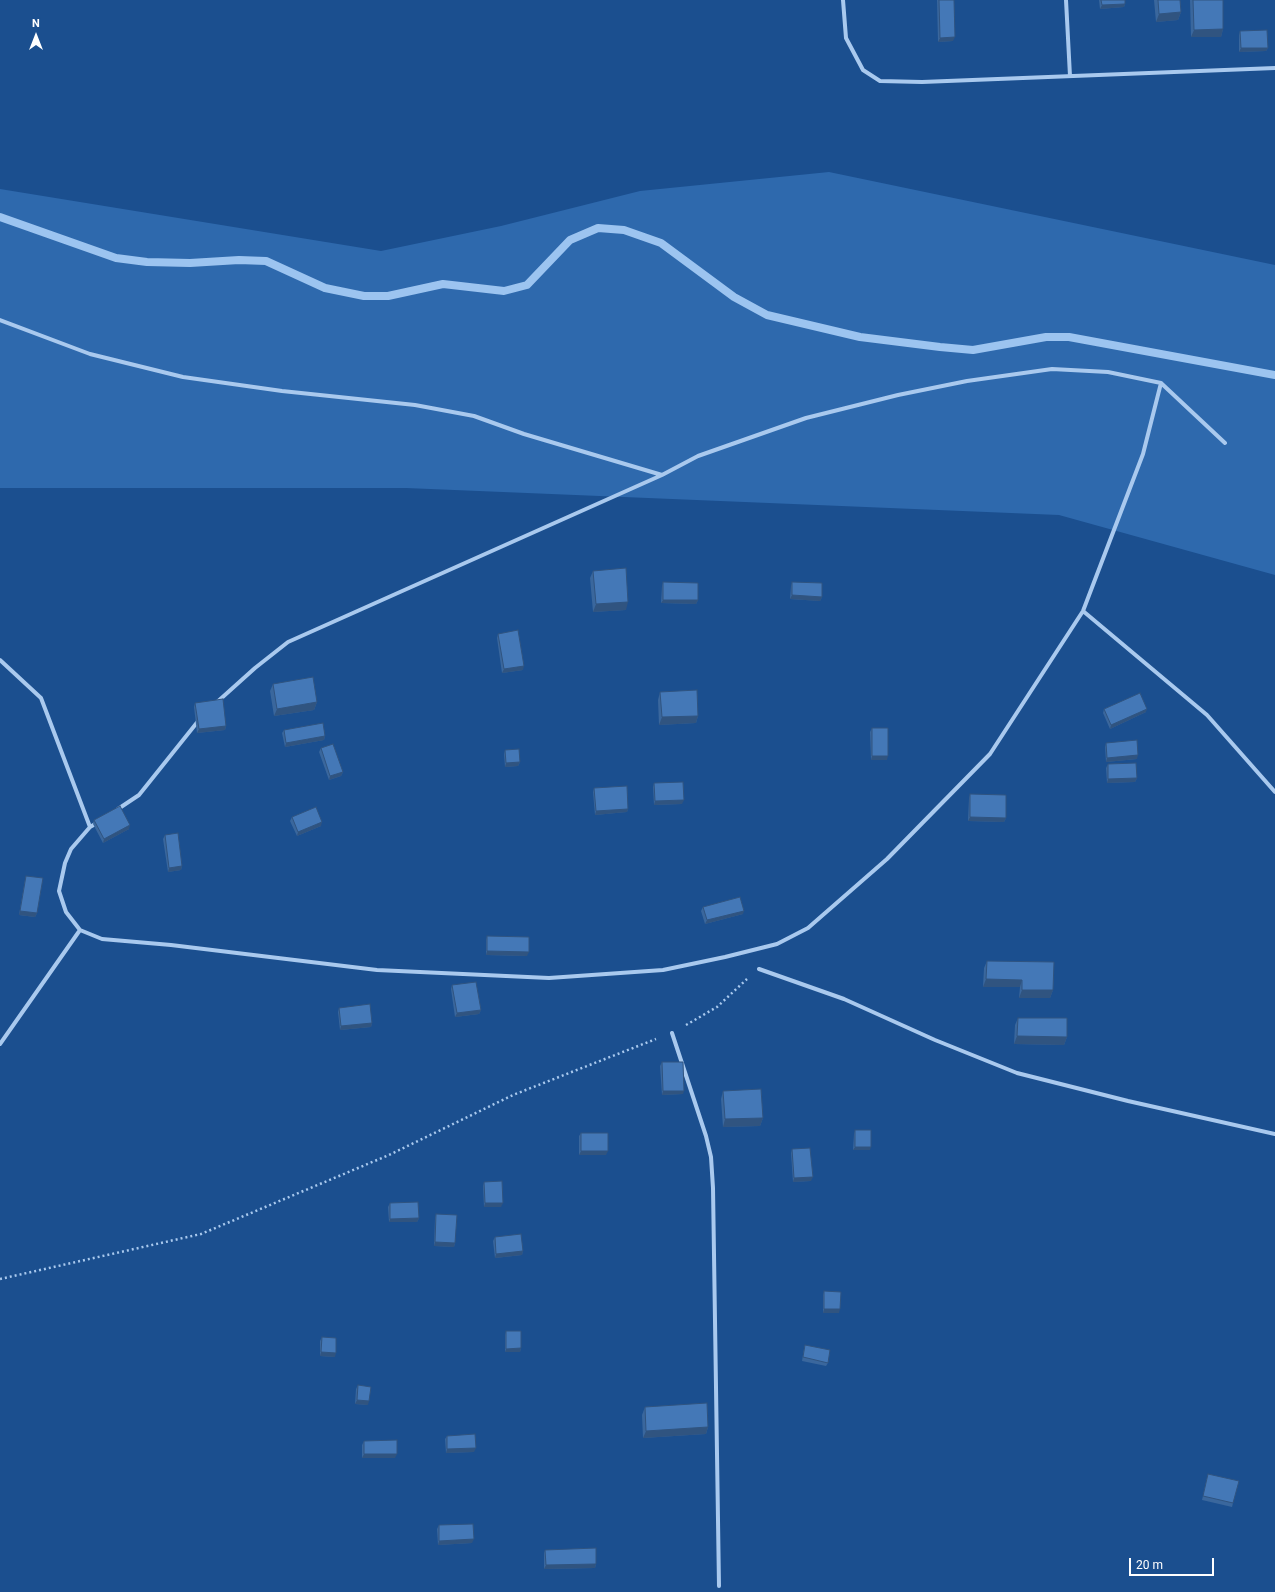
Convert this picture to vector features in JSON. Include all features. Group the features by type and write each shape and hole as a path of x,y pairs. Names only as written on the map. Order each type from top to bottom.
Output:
{"street":[{"path":"843,0 846,38 863,70 880,81 922,82 1275,68"},
{"path":"1066,0 1070,76"},
{"path":"0,320 90,354 183,377 282,391 415,405 474,416 524,434 662,475"},
{"path":"210,708 255,668 288,642 662,475 698,456 806,418 898,395 966,381 1052,369 1108,372 1161,383 1225,443"},
{"path":"102,819 90,827 71,849 65,863 60,892 66,912 80,930 102,939 171,945 377,970 549,978 663,970 777,944 808,928 887,859 990,754 1083,611 1143,454 1161,383"},
{"path":"1083,611 1207,715 1275,792"},
{"path":"0,660 41,698 90,827"},
{"path":"114,811 138,795 205,713"},
{"path":"0,1044 80,930"},
{"path":"759,969 844,998 934,1040 1017,1073 1128,1101 1275,1134"},
{"path":"672,1033 706,1136 711,1156 713,1188 719,1586"}],"path":[{"path":"0,1279 201,1234 389,1155 513,1095 672,1033 717,1007 759,969"}],"shaded area":[{"path":"829,172 1275,265 1275,575 1059,515 406,488 0,488 0,189 381,251 501,226 640,191"}],"building":[{"path":"939,0 954,0 955,37 940,38"},
{"path":"1101,0 1125,0 1125,4 1102,5"},
{"path":"1158,0 1180,0 1181,12 1159,14"},
{"path":"1193,0 1223,0 1223,29 1194,30"},
{"path":"1267,30 1268,48 1241,48 1240,31"},
{"path":"626,568 628,602 596,604 593,571"},
{"path":"663,582 698,583 698,600 663,600"},
{"path":"792,582 822,583 822,597 792,595"},
{"path":"518,630 524,666 504,669 498,634"},
{"path":"313,677 317,702 277,709 273,684"},
{"path":"697,690 698,716 662,717 660,692"},
{"path":"1140,693 1147,709 1111,725 1104,709"},
{"path":"223,699 226,726 199,729 195,703"},
{"path":"323,723 325,736 286,743 284,730"},
{"path":"872,728 888,728 888,756 872,756"},
{"path":"1137,740 1138,755 1107,758 1106,743"},
{"path":"333,744 343,772 330,776 321,748"},
{"path":"519,749 520,762 506,763 505,750"},
{"path":"1136,763 1137,778 1108,779 1108,764"},
{"path":"683,782 684,800 655,801 654,783"},
{"path":"627,786 628,809 596,811 594,788"},
{"path":"970,794 1006,795 1006,818 970,817"},
{"path":"120,806 130,825 104,839 94,820"},
{"path":"316,807 322,822 298,832 292,817"},
{"path":"178,833 182,866 169,868 165,835"},
{"path":"26,876 43,878 37,913 20,911"},
{"path":"740,897 744,911 707,920 703,907"},
{"path":"487,936 529,937 529,952 487,951"},
{"path":"987,961 1054,962 1053,990 1022,990 1022,980 986,979"},
{"path":"476,982 481,1010 457,1013 452,985"},
{"path":"370,1004 372,1023 341,1026 339,1008"},
{"path":"1018,1018 1067,1018 1067,1037 1017,1036"},
{"path":"662,1062 683,1062 684,1091 663,1091"},
{"path":"761,1089 763,1118 725,1119 723,1091"},
{"path":"855,1130 871,1130 871,1147 855,1147"},
{"path":"581,1133 608,1133 608,1151 581,1151"},
{"path":"810,1148 813,1177 794,1178 792,1149"},
{"path":"502,1181 503,1203 485,1203 484,1182"},
{"path":"418,1202 419,1218 390,1219 390,1203"},
{"path":"436,1214 457,1215 455,1243 435,1242"},
{"path":"521,1234 523,1251 496,1254 495,1237"},
{"path":"824,1291 841,1292 840,1309 824,1309"},
{"path":"506,1331 521,1331 521,1348 506,1349"},
{"path":"322,1337 336,1338 336,1353 321,1352"},
{"path":"805,1345 830,1350 828,1363 803,1357"},
{"path":"358,1385 371,1387 369,1401 357,1400"},
{"path":"707,1403 708,1427 646,1431 645,1407"},
{"path":"475,1434 476,1448 447,1449 447,1436"},
{"path":"397,1440 397,1454 364,1454 364,1441"},
{"path":"1208,1474 1239,1481 1233,1503 1203,1496"},
{"path":"473,1524 474,1539 439,1541 439,1525"},
{"path":"596,1548 596,1564 546,1565 545,1550"}],"waterway":[{"path":"0,217 116,258 147,262 190,263 239,260 266,261 325,288 364,296 388,296 443,284 504,291 527,285 570,240 598,228 624,230 661,243 734,297 767,315 860,337 973,350 1046,337 1069,337 1275,375"}]}
